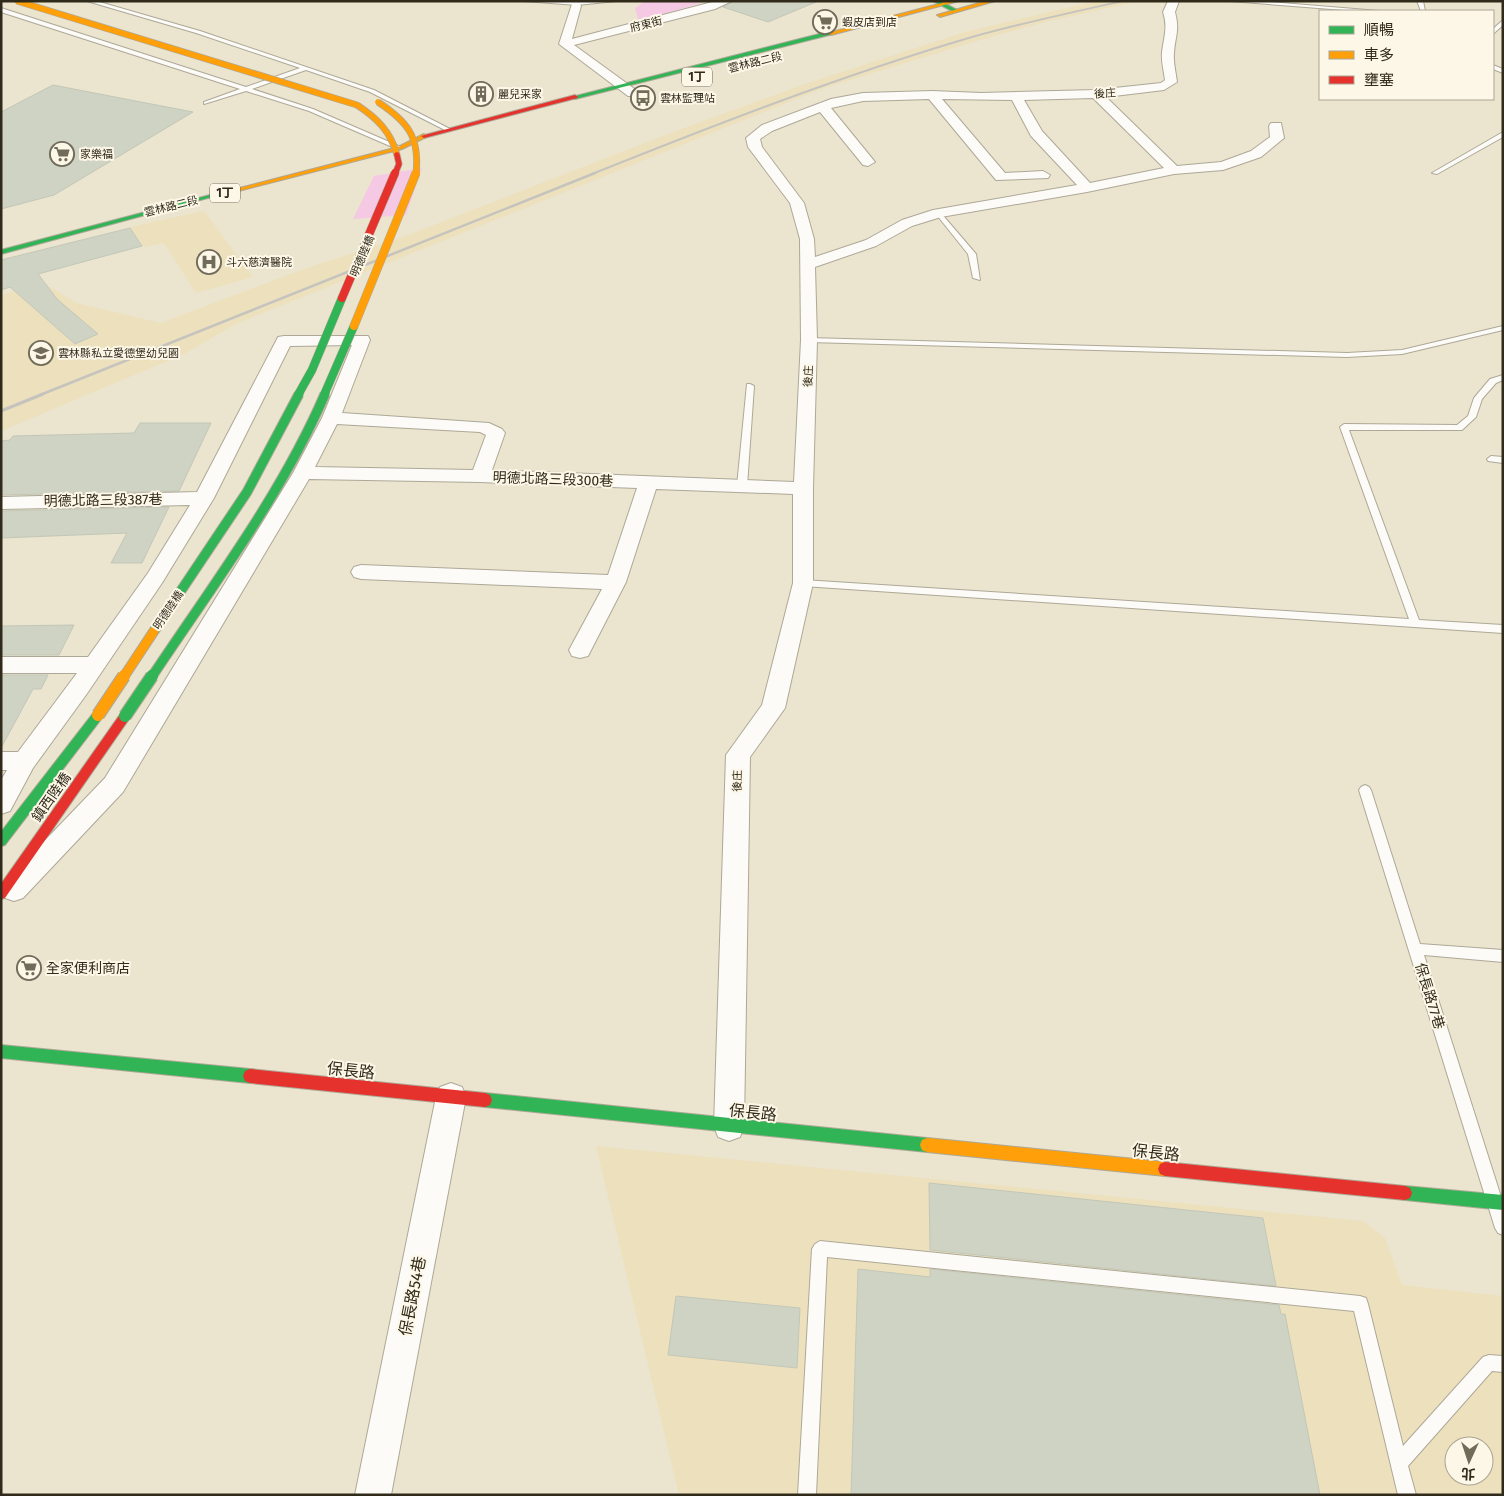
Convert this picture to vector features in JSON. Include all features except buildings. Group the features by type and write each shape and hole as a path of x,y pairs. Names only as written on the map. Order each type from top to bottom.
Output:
{"main road":[{"name":"明德陸橋","path":"17,1 357,105 378,118 387,129 394,141 399,164 312,370 247,492 98,716"},
{"name":"雲林路二段","path":"400,148 426,134 627,90 957,6 983,2"},
{"name":"雲林路二段","path":"1,252 124,218 400,148 500,129 627,90 938,3"},
{"path":"938,3 957,6"},
{"name":"明德陸橋","path":"85,4 373,99 391,109 414,134 420,160 377,274 312,424 276,491 125,716"},
{"name":"鎮西陸橋","path":"1,841 98,716"},
{"name":"鎮西陸橋","path":"1,894 125,716"},
{"name":"保長路","path":"1,1052 1498,1203"}],"street":[{"name":"府東街","path":"565,44 711,7 727,1"},
{"name":"後庄","path":"730,1126 738,755 773,708 803,583 803,488 809,340 807,239 797,203 755,147 753,138 767,128 835,102 863,97 1096,94 1164,86 1171,82 1168,53 1172,37 1172,22 1169,12 1174,1"},
{"path":"577,4 565,44 627,90"},
{"path":"1096,94 1174,170"},
{"path":"932,95 1001,177 1043,175"},
{"path":"1016,96 1036,133 1087,188"},
{"path":"823,107 868,162"},
{"path":"808,264 871,243 907,223 938,213 1087,188 1174,170 1223,166 1256,154 1277,138 1276,126"},
{"path":"1,804 13,761 95,665 155,578 204,498 284,341 362,340 331,418 303,472 114,785 1,904"},
{"path":"331,418 483,427 496,433 480,476"},
{"name":"明德北路三段300巷","path":"303,472 480,476 803,488"},
{"path":"580,650 616,582 650,482"},
{"name":"明德北路三段387巷","path":"1,503 204,498"},
{"path":"361,572 616,582"},
{"path":"1,665 95,665"},
{"name":"保長路54巷","path":"373,1495 451,1097"}],"lane":[{"path":"526,1 577,4 614,1"},
{"path":"1232,1 1362,10"},
{"path":"85,4 198,32 372,91 447,129"},
{"path":"1,10 311,110 400,148"},
{"path":"1494,30 1501,20"},
{"path":"206,103 304,69"},
{"path":"1435,173 1503,134"},
{"path":"938,213 972,254 977,278"},
{"path":"809,340 1347,355 1402,352 1503,328"},
{"path":"1415,622 1344,426 1459,428 1472,417 1478,398 1493,381 1503,377"},
{"path":"742,486 750,386"},
{"path":"1491,459 1503,460"},
{"path":"803,583 1503,629"},
{"name":"保長路77巷","path":"1365,790 1498,1203 1503,1228"},
{"path":"1415,949 1503,956"},
{"path":"807,1495 820,1249 1360,1304 1407,1495"},
{"path":"1399,1463 1489,1363 1503,1364"}],"shaded area":[{"path":"645,1 707,1 639,22 635,8"},
{"path":"1096,1 1140,1 1045,22 824,88 238,323 184,354 1,431 1,295 42,282 76,303 161,323 301,270 403,237 668,134 805,84 965,32"},
{"path":"422,168 406,215 353,219 374,176"},
{"name":"斗六慈濟醫院","path":"204,211 253,277 196,293 164,243 144,247 130,227"},
{"path":"596,1146 1363,1221 1385,1238 1402,1285 1503,1296 1503,1495 679,1495"}],"railway":[{"path":"592,174 781,101 876,67 972,37 1123,1"},
{"path":"40,395 595,173"},
{"path":"1,411 43,394"}],"traffic: fast":[{"path":"935,1 956,11"},
{"path":"575,97 831,33"},
{"path":"1,252 227,192"},
{"path":"154,631 247,492 312,370 342,298"},
{"path":"125,716 276,491 312,424 354,326"},
{"path":"1,841 98,715"},
{"path":"1,1051 250,1076"},
{"path":"485,1100 927,1145"},
{"path":"1405,1193 1503,1203"}],"traffic: slow":[{"path":"17,1 357,105 383,126 395,146 397,155"},
{"path":"831,33 957,1"},
{"path":"940,15 993,1"},
{"path":"354,326 416,174 417,150 411,131 398,116 378,102"},
{"path":"227,192 400,148 424,136"},
{"path":"98,715 154,631"},
{"path":"927,1145 1165,1169"}],"traffic: jam":[{"path":"424,136 575,97"},
{"path":"342,298 399,164 397,155"},
{"path":"1,894 125,716"},
{"path":"250,1076 485,1100"},
{"path":"1165,1169 1405,1193"}],"place":[{"name":"蝦皮店到店","path":"825,22"},
{"name":"麗兒采家","path":"481,94"},
{"name":"雲林監理站","path":"643,98"},
{"name":"家樂福","path":"62,154"},
{"name":"斗六慈濟醫院","path":"209,262"},
{"name":"雲林縣私立愛德堡幼兒園","path":"41,353"},
{"name":"全家便利商店","path":"29,968"}]}
